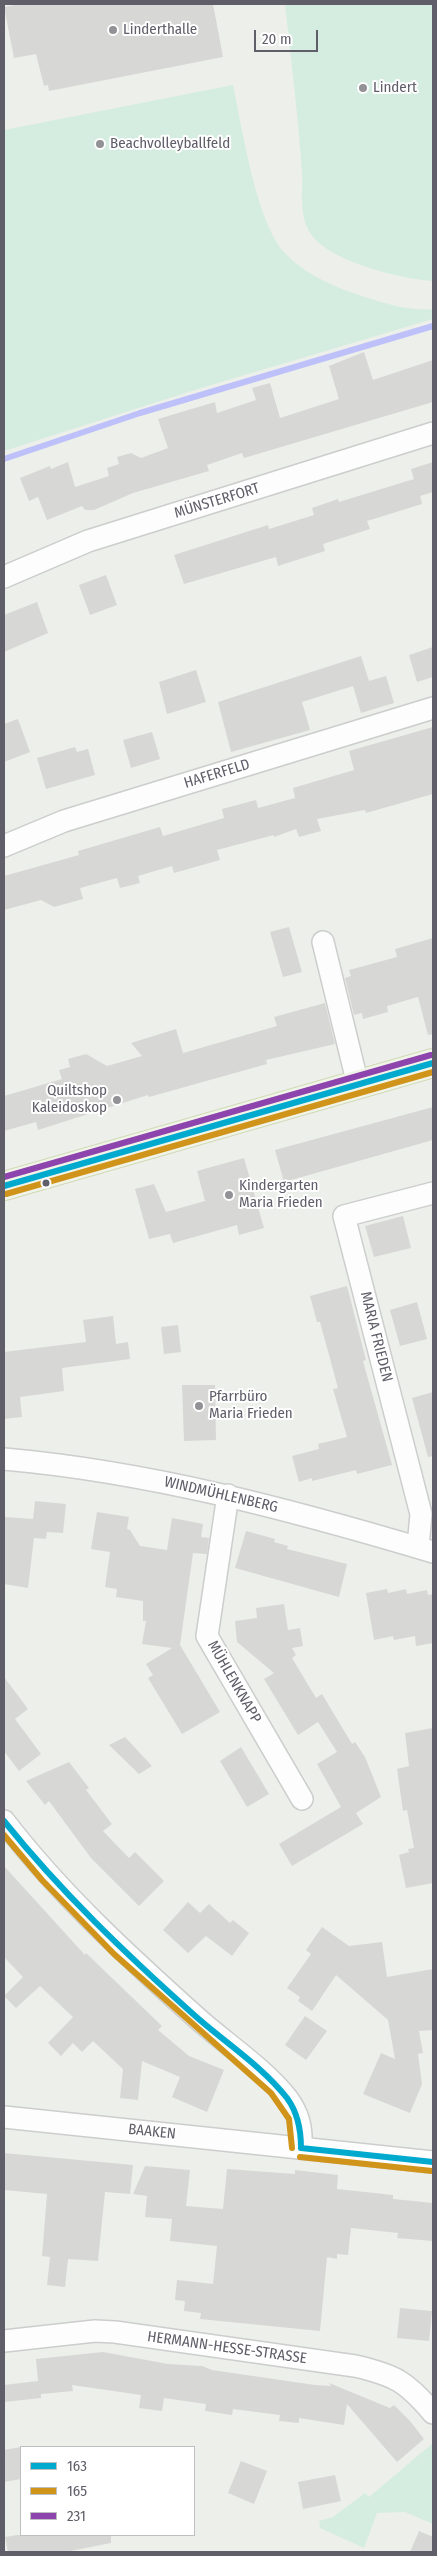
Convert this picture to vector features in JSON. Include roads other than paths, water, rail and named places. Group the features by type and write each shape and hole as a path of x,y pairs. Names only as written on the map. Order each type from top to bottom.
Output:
{"main road":[{"path":"4,1186 433,1063"}],"street":[{"name":"MÜNSTERFORT","path":"4,577 88,541 433,433"},
{"name":"HAFERFELD","path":"4,846 64,821 433,708"},
{"path":"323,942 358,1085"},
{"name":"MARIA FRIEDEN","path":"426,1549 421,1514 344,1216 433,1193"},
{"name":"WINDMÜHLENBERG","path":"4,1459 116,1473 228,1495 426,1549"},
{"name":"MÜHLENKNAPP","path":"228,1495 207,1636 302,1799"},
{"path":"4,1821 22,1844 114,1944 201,2022 259,2070 286,2098 298,2116 302,2131 300,2148"},
{"name":"BAAKEN","path":"4,2117 433,2162"},
{"name":"HERMANN-HESSE-STRASSE","path":"4,2342 95,2331 115,2332 355,2366 381,2372 398,2379 413,2390 433,2413"}],"waterway":[{"path":"4,459 140,413 433,326"}],"place":[{"name":"Linderthalle","path":"113,30"},
{"name":"Lindert","path":"363,88"},
{"name":"Beachvolleyballfeld","path":"100,144"},
{"name":"Quiltshop Kaleidoskop","path":"117,1100"},
{"name":"Kindergarten Maria Frieden","path":"229,1195"},
{"name":"Pfarrbüro Maria Frieden","path":"199,1406"}]}
